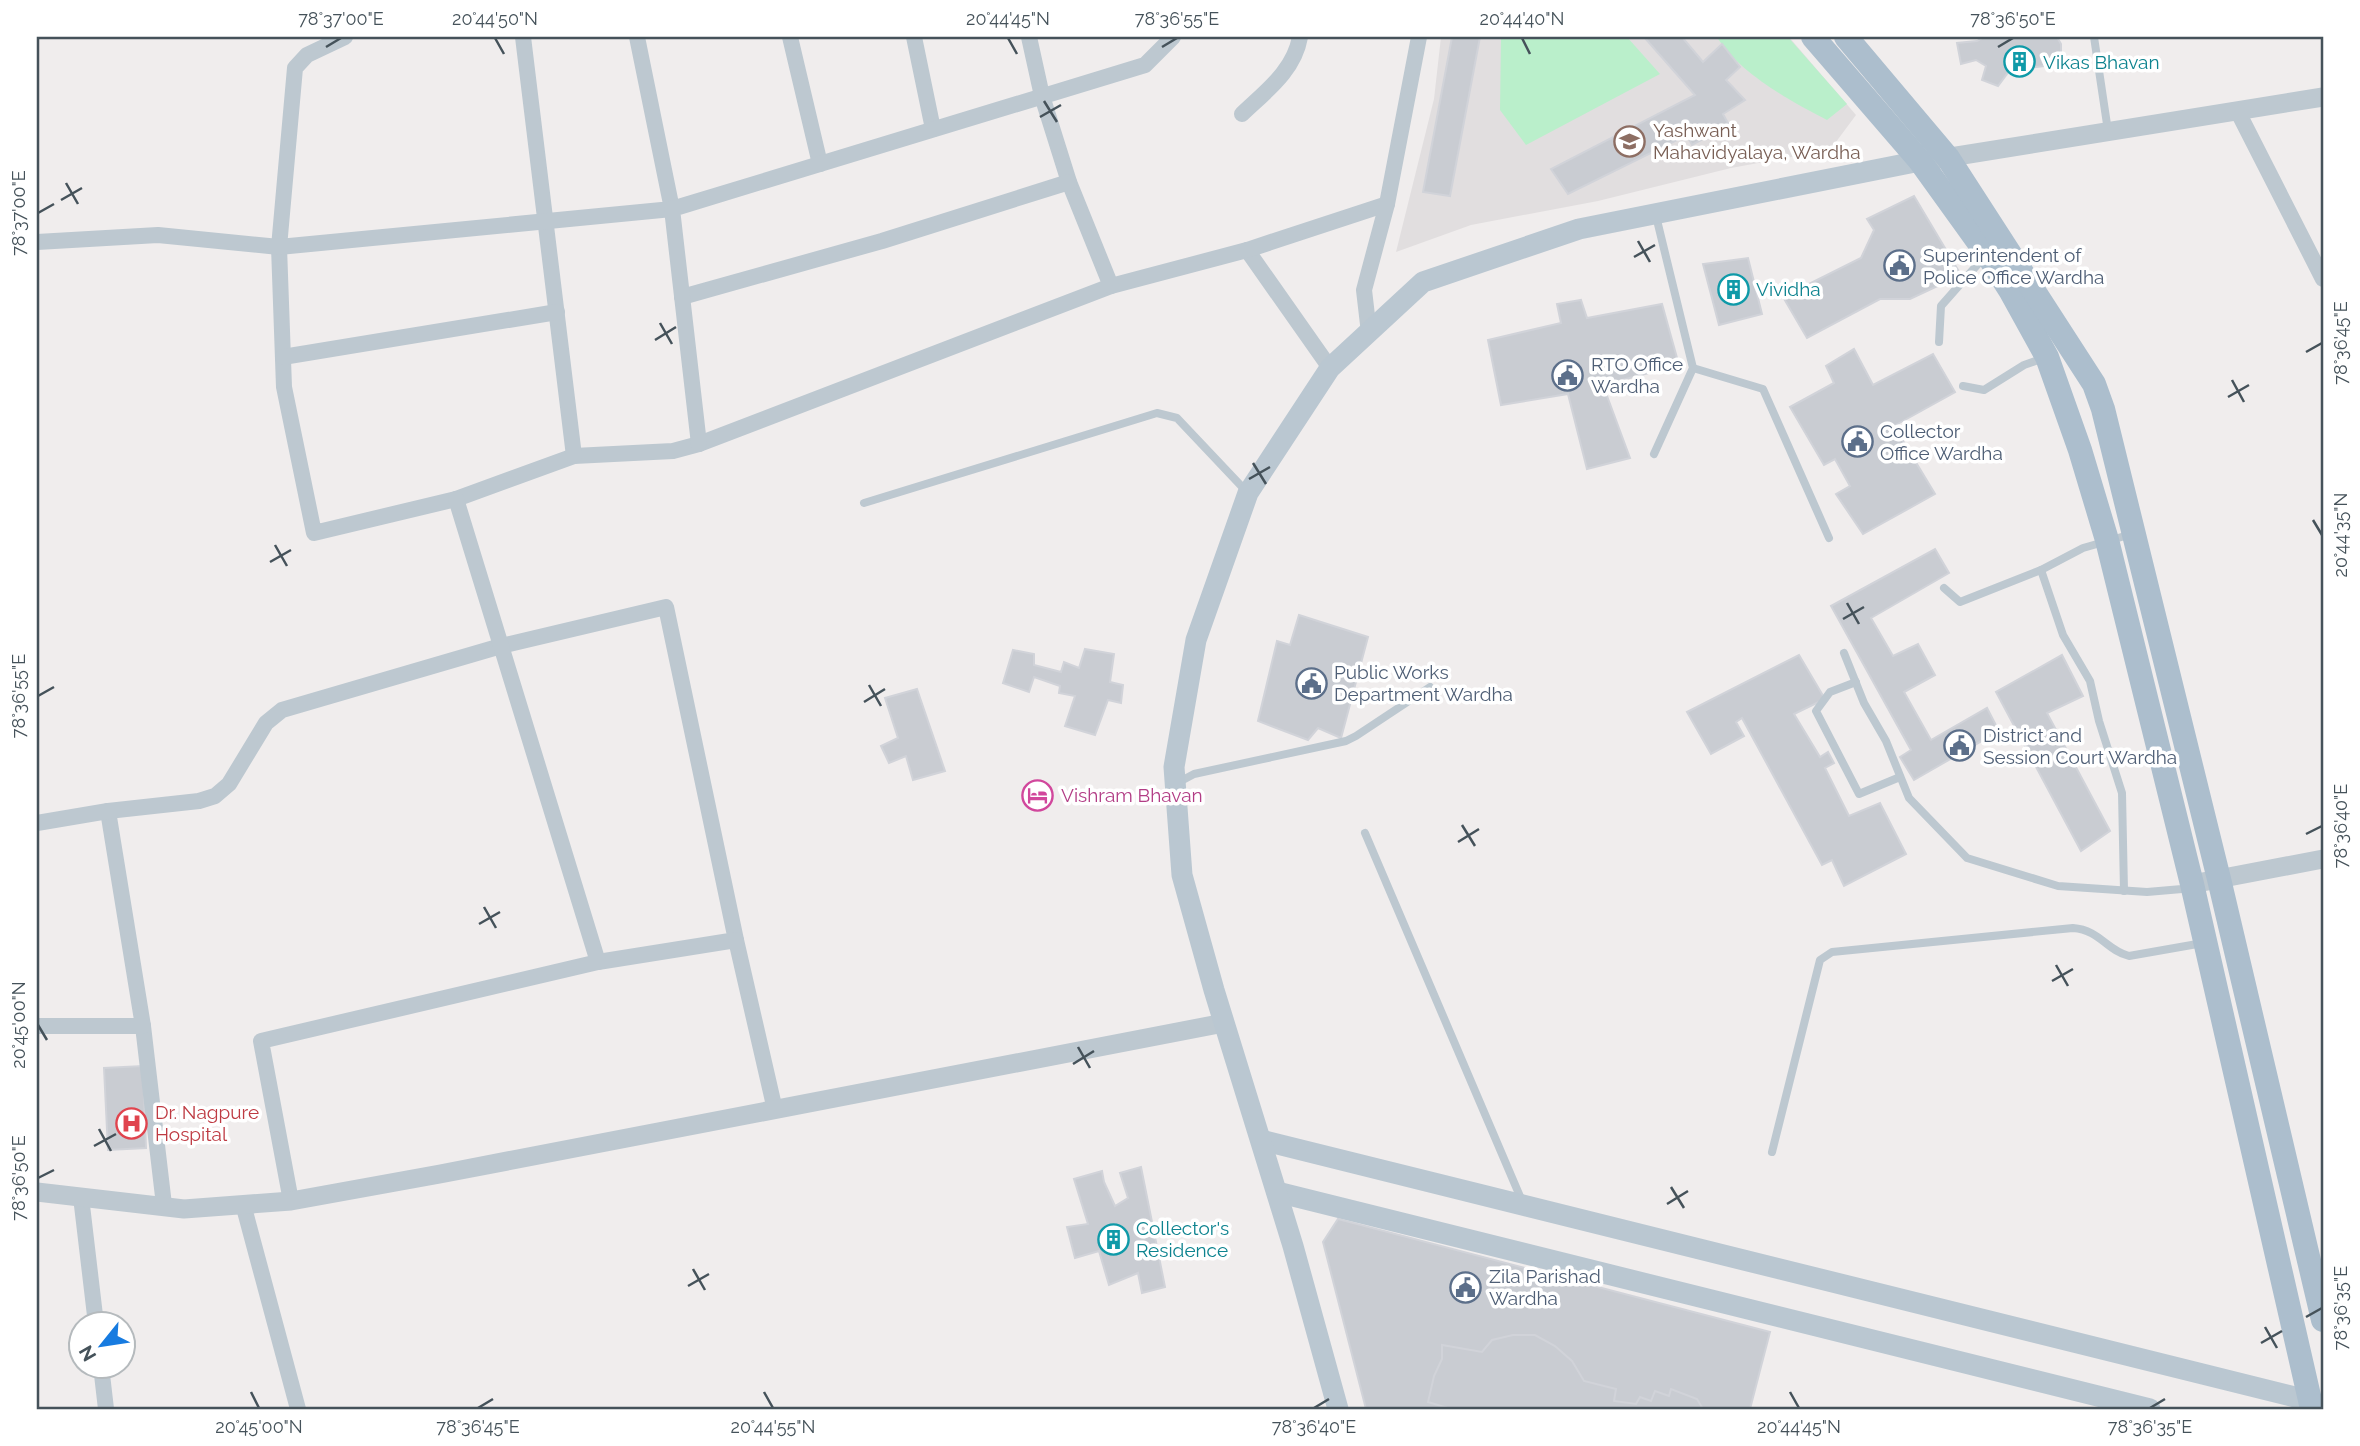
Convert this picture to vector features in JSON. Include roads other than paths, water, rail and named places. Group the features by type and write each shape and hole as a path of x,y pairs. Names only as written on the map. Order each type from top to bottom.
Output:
{"main road":[{"path":"1813,37 1920,161 1987,254 2018,285 2094,384 2103,410 2219,879 2323,1320"},
{"path":"1261,1140 2315,1405 2206,942 2107,540 2062,399 2018,285 1948,158 1846,37"},
{"path":"1338,1409 1277,1192 1224,1023 1182,875 1174,767 1196,640 1248,493 1330,368 1423,282 1579,229 1920,161"},
{"path":"2062,399 2094,384"},
{"path":"1277,1192 2150,1409"}],"street":[{"path":"345,37 307,55 295,68 279,247 284,387 314,533 456,499 574,456 673,452 1111,286 1247,250 1387,204"},
{"path":"523,37 574,456"},
{"path":"637,37 672,209 699,444"},
{"path":"790,37 820,164"},
{"path":"914,37 933,130"},
{"path":"1029,37 1042,96 1069,182 1111,286"},
{"path":"37,242 158,235 279,247 672,209 1145,65 1173,37"},
{"path":"1242,114 1287,70 1298,50 1300,37"},
{"path":"1368,332 1364,290 1387,204 1419,37"},
{"path":"1920,161 2323,97"},
{"path":"2238,112 2323,279"},
{"path":"682,297 882,241 1069,182"},
{"path":"1247,250 1330,368"},
{"path":"283,357 557,312"},
{"path":"456,499 598,962"},
{"path":"37,823 108,811 199,801 215,796 229,784 266,723 282,710 501,646 666,607 736,940 775,1110"},
{"path":"108,811 143,1026 164,1205"},
{"path":"2192,884 2323,859"},
{"path":"291,1201 261,1041 598,962 736,940"},
{"path":"37,1192 184,1209 291,1201 1224,1023"},
{"path":"37,1027 143,1026"},
{"path":"81,1197 94,1310"},
{"path":"243,1204 298,1409"},
{"path":"103,1380 106,1409"}],"lane":[{"path":"2094,37 2108,132"},
{"path":"1654,454 1693,368 1655,213"},
{"path":"1939,342 1941,306 1987,254"},
{"path":"1963,386 1984,390 2024,365 2047,357"},
{"path":"1693,368 1763,389 1829,538"},
{"path":"864,503 1157,413 1177,418 1248,493"},
{"path":"1944,588 1960,602 2041,570 2083,548 2134,533"},
{"path":"2041,570 2063,635 2090,681 2099,722 2122,793 2124,891"},
{"path":"1844,653 1864,703 1886,741 1909,798 1967,859 2058,886 2147,892 2182,889 2192,884"},
{"path":"1856,682 1830,692 1816,711 1858,794 1900,777"},
{"path":"1175,784 1194,774 1346,741 1430,687"},
{"path":"1365,833 1524,1206"},
{"path":"1772,1152 1820,960 1832,952 2073,928 2090,930 2121,954 2129,956 2206,942"}],"place":[{"name":"Vikas Bhavan","path":"2020,62"},
{"name":"Yashwant Mahavidyalaya, Wardha","path":"1630,141"},
{"name":"Superintendent of Police Office Wardha","path":"1900,266"},
{"name":"Vividha","path":"1733,289"},
{"name":"RTO Office Wardha","path":"1568,375"},
{"name":"Collector Office Wardha","path":"1857,442"},
{"name":"Public Works Department Wardha","path":"1311,683"},
{"name":"District and Session Court Wardha","path":"1960,746"},
{"name":"Vishram Bhavan","path":"1038,795"},
{"name":"Dr. Nagpure Hospital","path":"132,1123"},
{"name":"Collector's Residence","path":"1113,1239"},
{"name":"Zila Parishad Wardha","path":"1466,1287"}]}
